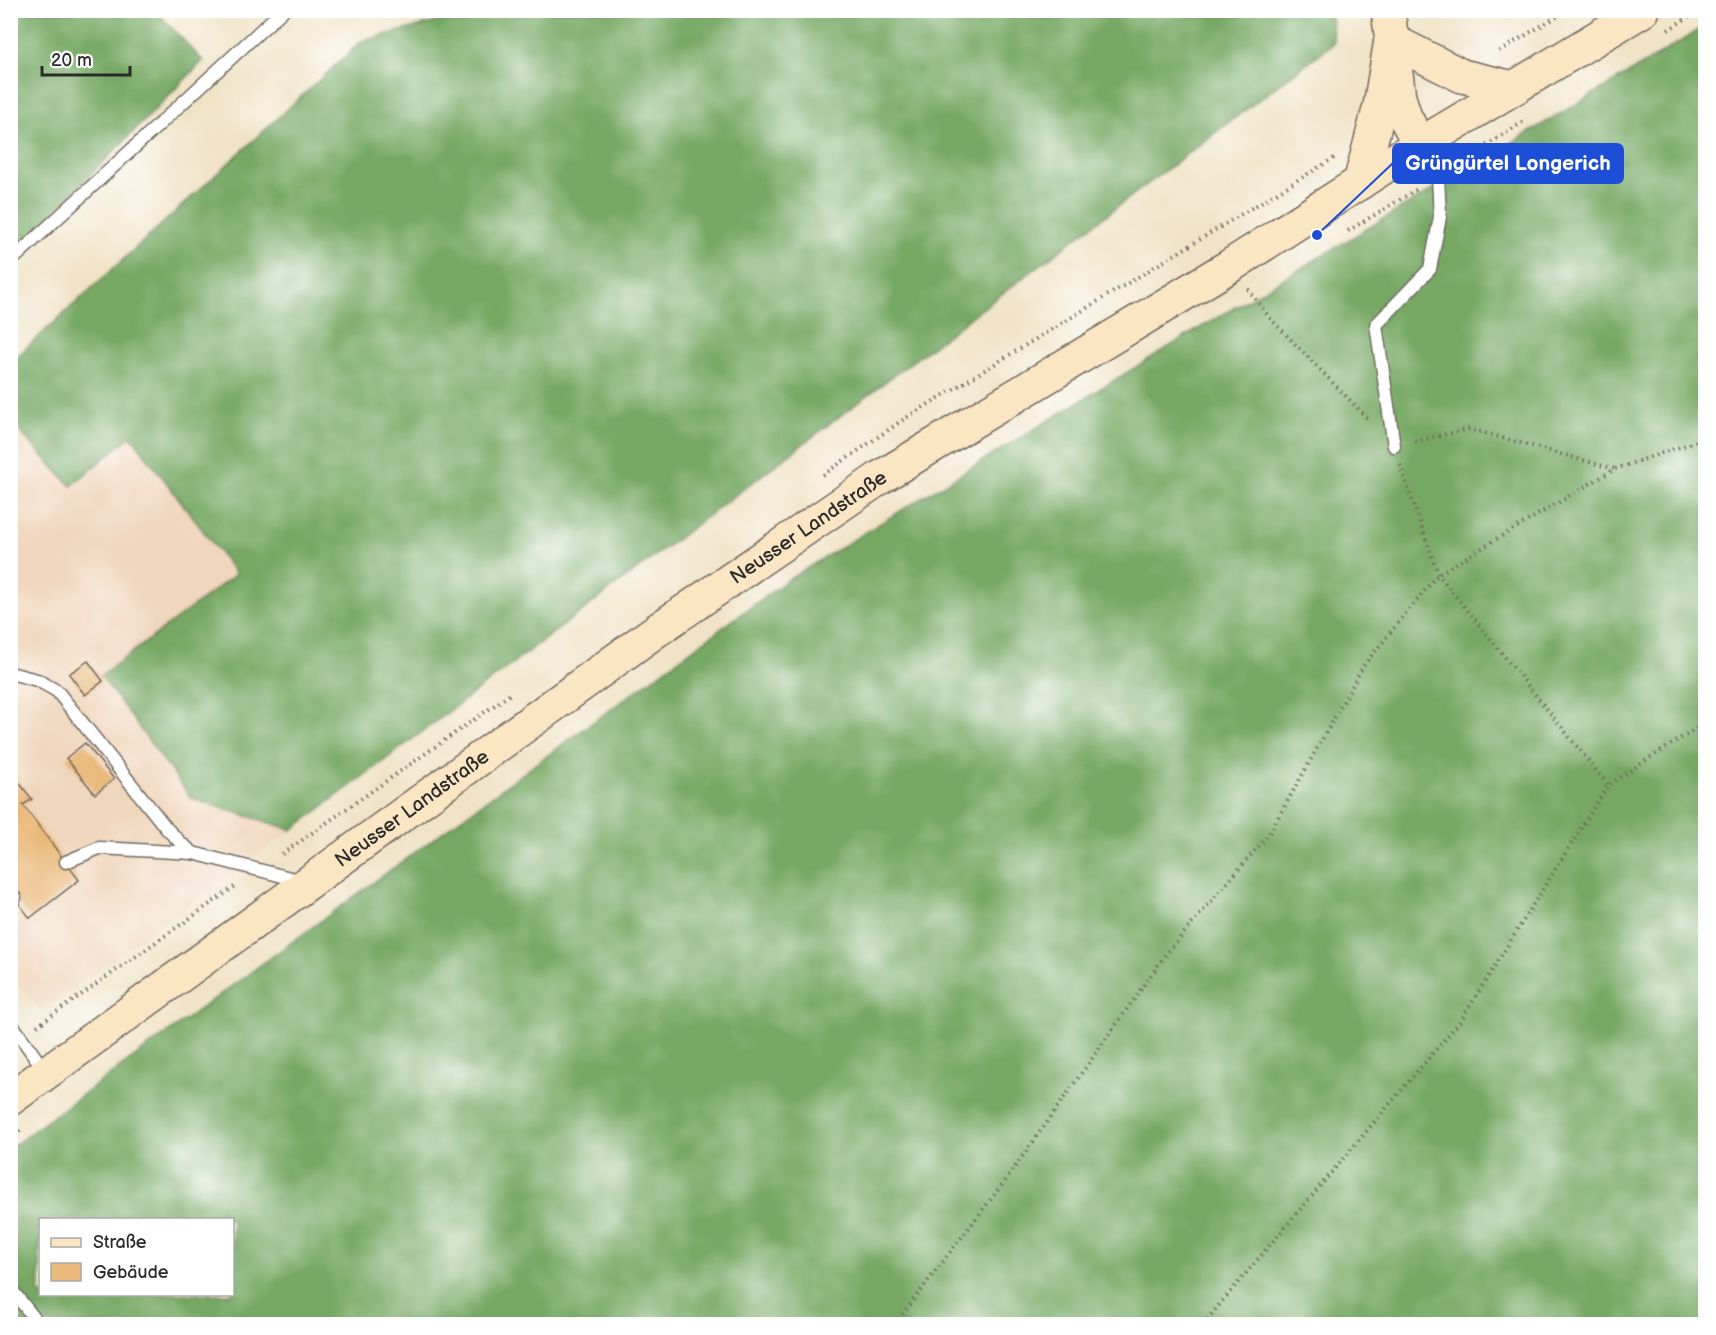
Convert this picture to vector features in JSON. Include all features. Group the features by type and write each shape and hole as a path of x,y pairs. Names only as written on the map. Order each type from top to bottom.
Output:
{"main road":[{"name":"Neusser Landstraße","path":"10,1099 657,630 881,477 1239,278 1360,183 1514,88 1651,23"},
{"path":"1390,25 1462,76 1514,88"},
{"path":"1390,25 1399,97 1420,145"},
{"path":"1360,183 1380,106 1390,25"}],"lane":[{"path":"10,262 283,10"},
{"path":"1394,446 1376,325 1430,269 1440,217 1438,177 1420,145"},
{"path":"10,673 37,680 57,691 167,829 193,853"},
{"path":"66,862 99,848 193,853 309,883"},
{"path":"10,1022 46,1072"},
{"path":"10,1288 39,1324"}],"path":[{"path":"1651,23 1698,10"},
{"path":"1338,236 1438,177 1528,119"},
{"path":"1239,278 1269,317 1394,446 1438,574 1608,785"},
{"path":"1239,278 1259,284"},
{"path":"1239,278 1239,296"},
{"path":"1394,446 1470,429 1615,469"},
{"path":"896,1324 1008,1177 1166,954 1269,834 1364,665 1438,574 1615,469 1706,438"},
{"path":"1203,1324 1461,1020 1608,785 1706,722"},
{"path":"10,1138 30,1125"}],"shaded area":[{"path":"10,422 71,486 131,436 236,575 102,676 191,798 292,830 41,1011 10,977"}],"green space":[{"path":"1330,10 1334,43 292,830 191,798 101,676 236,574 131,436 71,486 11,422 11,362 362,41 479,11"},
{"path":"11,11 156,11 203,61 11,256"},
{"path":"1705,26 1705,1324 11,1324 10,1148 789,579 1190,334"}],"building":[{"path":"88,661 103,681 85,695 69,674"},
{"path":"85,743 114,779 95,794 66,758"},
{"path":"10,771 32,799 23,805 79,880 30,918 10,892"}],"place":[{"name":"Grüngürtel Longerich","path":"1317,235"}]}
